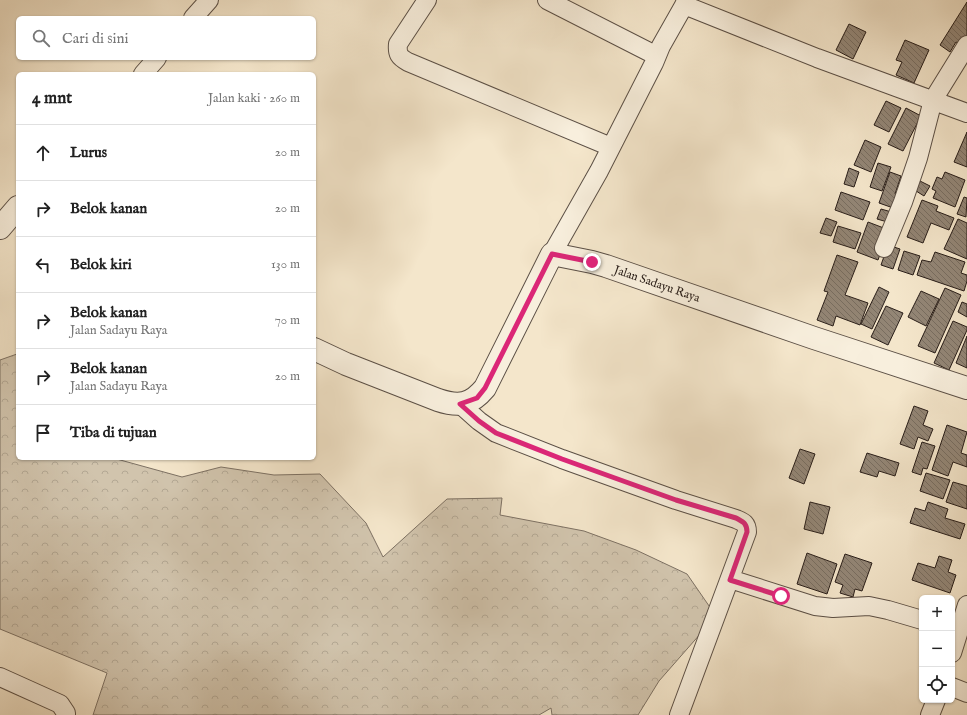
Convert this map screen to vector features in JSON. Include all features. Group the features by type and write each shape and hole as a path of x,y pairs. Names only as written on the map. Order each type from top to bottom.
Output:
{"street":[{"path":"195,16 209,0"},
{"path":"427,0 398,44 397,51 400,58 611,147"},
{"path":"547,0 657,56"},
{"path":"316,350 346,364 448,403 460,404 477,398 485,388 552,254 599,171 685,3 818,58 967,113"},
{"path":"884,248 904,202 918,158 933,100 967,45"},
{"path":"145,72 155,60"},
{"path":"0,228 16,209"},
{"name":"Jalan Sadayu Raya","path":"552,254 606,266 814,338 967,388"},
{"path":"460,404 479,421 496,433 569,462 676,500 736,518 744,522 747,526 747,532 730,580 679,715"},
{"path":"730,580 815,606 833,608 869,606 919,619"},
{"path":"956,631 967,605"},
{"path":"0,677 60,704 66,715"},
{"path":"955,688 967,693"},
{"path":"930,715 935,703"}],"green space":[{"path":"16,354 16,460 120,460 182,477 221,467 274,475 320,474 366,523 383,557 447,499 502,498 500,515 584,531 636,550 687,574 716,616 659,681 638,715 552,715 551,708 539,715 93,715 107,673 0,629 0,360"}],"building":[{"path":"967,2 967,42 964,46 956,42 950,52 940,45"},
{"path":"849,24 866,32 853,59 836,50"},
{"path":"905,40 929,50 914,83 896,75 902,62 896,60"},
{"path":"886,101 901,108 889,132 874,125"},
{"path":"906,108 921,116 903,151 888,144"},
{"path":"967,132 967,167 954,162"},
{"path":"865,140 881,147 871,172 854,165"},
{"path":"878,163 891,167 882,191 870,187"},
{"path":"849,168 859,172 854,187 844,184"},
{"path":"890,172 901,176 895,194 904,197 899,210 879,203"},
{"path":"945,172 965,180 955,207 933,198 936,191 932,189 937,177 942,179"},
{"path":"918,180 930,186 924,196 913,189"},
{"path":"841,192 870,202 863,220 835,210"},
{"path":"964,197 967,198 966,217 957,214"},
{"path":"922,200 938,206 936,211 954,218 949,230 931,223 923,243 907,237"},
{"path":"881,209 895,213 891,223 877,219"},
{"path":"826,218 837,222 831,236 820,233"},
{"path":"958,219 967,223 967,259 944,249"},
{"path":"868,222 889,230 878,260 857,252"},
{"path":"838,226 861,233 855,249 833,242"},
{"path":"888,245 900,249 893,269 881,265"},
{"path":"904,251 920,256 913,275 898,270"},
{"path":"935,252 965,262 961,273 967,275 964,291 917,275 922,260 931,262"},
{"path":"837,255 858,262 845,295 868,303 860,325 836,316 833,326 817,320 828,292 824,291"},
{"path":"879,287 889,292 872,329 861,324"},
{"path":"945,288 961,295 935,353 918,346"},
{"path":"921,291 939,299 926,326 908,317"},
{"path":"962,302 967,304 967,317 958,312"},
{"path":"886,306 903,313 888,345 871,337"},
{"path":"953,321 967,327 967,330 949,370 934,363"},
{"path":"967,336 967,368 956,363"},
{"path":"914,406 928,411 923,425 933,429 928,441 918,437 914,449 900,444"},
{"path":"947,425 967,432 961,453 967,455 967,467 953,462 948,476 932,470"},
{"path":"922,442 935,446 927,469 923,468 921,475 912,472"},
{"path":"800,449 815,454 804,484 789,478"},
{"path":"867,453 899,463 895,476 879,471 877,477 860,472"},
{"path":"926,473 950,480 943,499 920,491"},
{"path":"953,482 967,486 967,509 946,502"},
{"path":"810,502 830,507 823,534 804,529"},
{"path":"928,502 948,509 945,518 965,524 960,539 910,523 915,508 925,511"},
{"path":"807,553 837,564 827,594 797,584"},
{"path":"845,554 872,563 862,591 855,589 853,597 840,593 843,585 835,582"},
{"path":"939,556 952,560 948,572 956,575 950,593 912,580 918,563 935,568"}],"route":[{"path":"592,262 552,254 485,388 477,398 460,404 479,421 496,433 562,459 676,500 736,518 744,522 747,526 747,532 730,580 781,596"}]}
